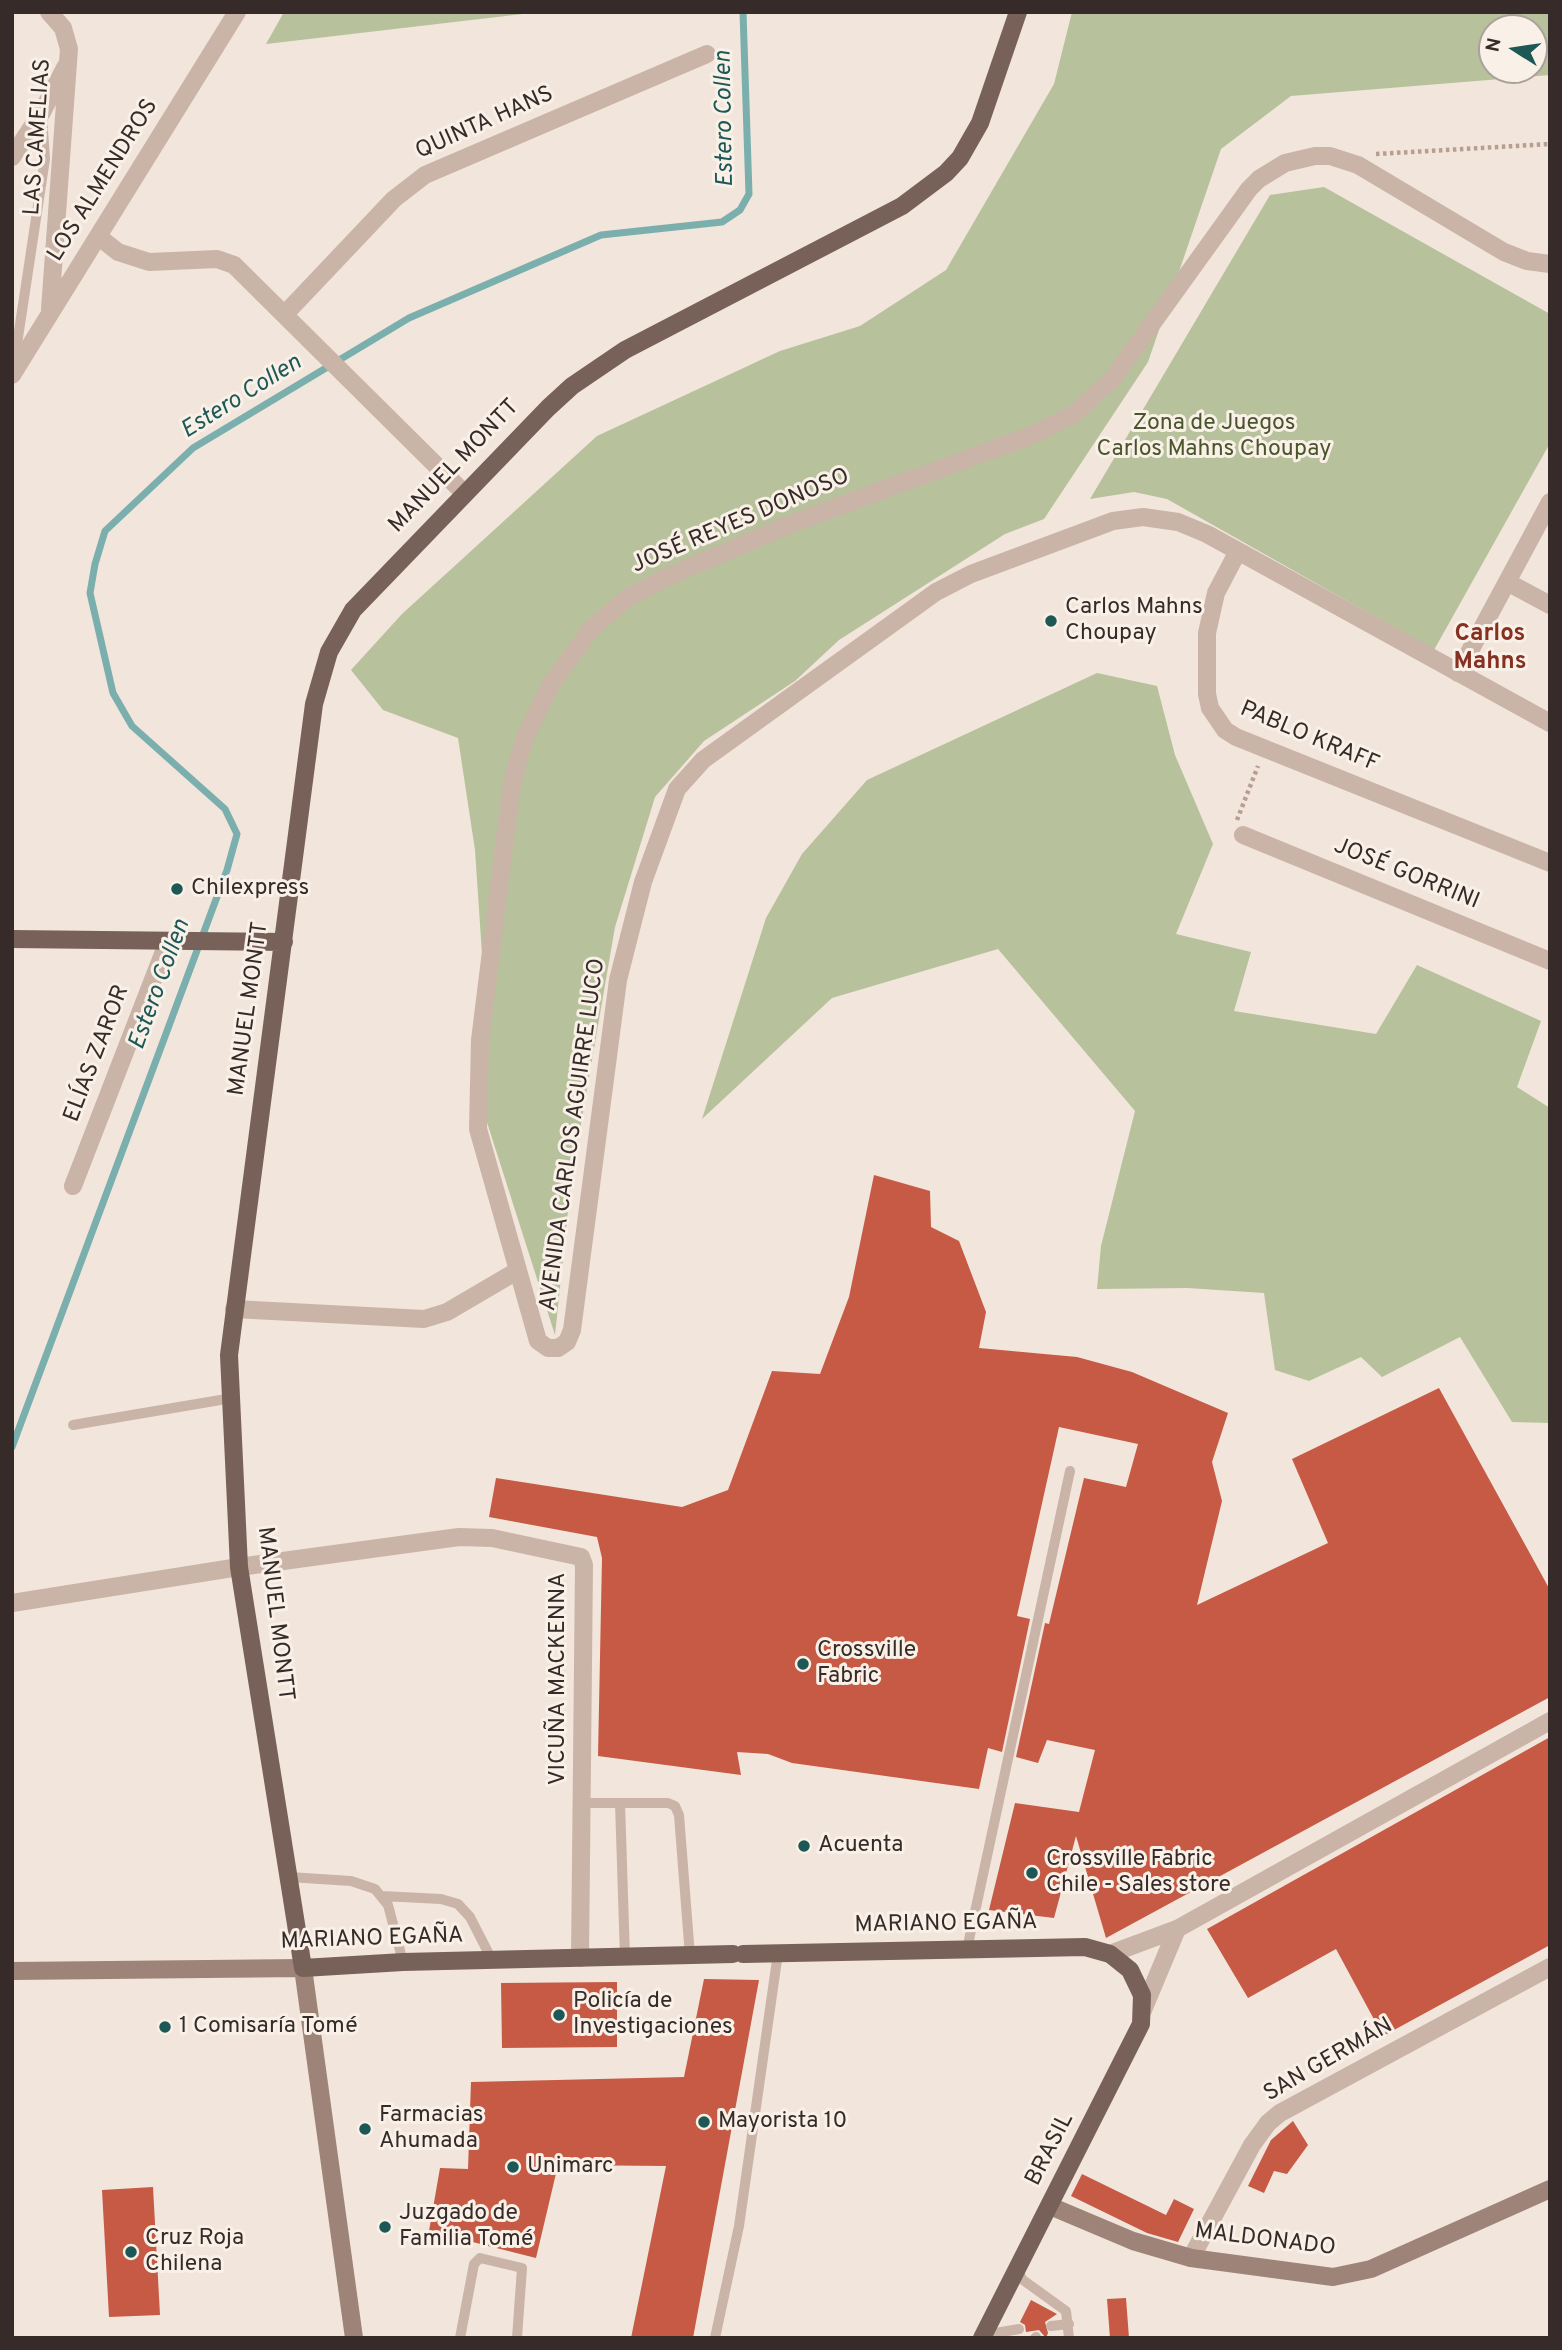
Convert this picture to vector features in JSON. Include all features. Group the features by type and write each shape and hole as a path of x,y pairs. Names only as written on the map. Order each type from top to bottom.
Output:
{"main road":[{"name":"MANUEL MONTT","path":"354,2338 303,1968 239,1567 229,1355 314,704 328,652 339,630 368,592 548,408 598,367 902,206 933,186 960,158 980,123 1018,12"},
{"path":"12,939 284,942"},
{"name":"MARIANO EGAÑA","path":"12,1972 303,1968 403,1962 1085,1947 1110,1954"},
{"name":"BRASIL","path":"983,2337 1136,2038 1143,2010 1137,1981 1130,1970 1110,1954"},
{"name":"MALDONADO","path":"1050,2206 1133,2241 1191,2258 1321,2276 1358,2274 1550,2189"}],"street":[{"name":"LAS CAMELIAS","path":"50,12 68,38 69,60 50,313"},
{"name":"LOS ALMENDROS","path":"13,367 99,237 237,12"},
{"name":"QUINTA HANS","path":"285,314 415,182 436,170 707,54"},
{"path":"12,157 42,112 69,60"},
{"name":"JOSÉ REYES DONOSO","path":"517,1271 478,1129 480,1040 511,790 536,713 570,655 608,612 647,586 793,523 1032,435 1074,414 1113,378 1259,179 1299,158 1330,156 1374,172 1515,257 1550,264"},
{"path":"99,237 118,252 149,262 227,261 240,270 464,493"},
{"path":"1458,673 1550,502"},
{"name":"AVENIDA CARLOS AGUIRRE LUCO","path":"234,1309 424,1319 447,1312 517,1271 538,1341 548,1348 562,1346 572,1330 620,970 636,905 677,789 693,769 936,592 971,574 1098,526 1128,519 1178,522 1237,551 1550,723"},
{"name":"PABLO KRAFF","path":"1237,551 1216,593 1209,619 1207,694 1210,708 1225,730 1265,749 1550,863"},
{"path":"1507,582 1550,605"},
{"name":"JOSÉ GORRINI","path":"1243,835 1550,961"},
{"name":"ELÍAS ZAROR","path":"73,1186 172,941"},
{"name":"VICUÑA MACKENNA","path":"12,1603 239,1567 470,1536 581,1557 584,1566 580,1958"},
{"path":"1110,1954 1177,1929 1550,1721"},
{"path":"1143,2010 1177,1929"},
{"name":"SAN GERMÁN","path":"1191,2258 1252,2146 1268,2123 1280,2113 1550,1967"}],"lane":[{"path":"13,367 45,159 42,112"},
{"path":"73,1425 232,1398"},
{"path":"967,1949 1070,1471"},
{"path":"620,1802 625,1957"},
{"path":"583,1803 668,1803 675,1806 679,1815 690,1956"},
{"path":"289,1877 359,1882 382,1896 388,1905 403,1962"},
{"path":"382,1896 442,1899 458,1904 470,1917 492,1960"},
{"path":"715,2338 739,2226 778,1953"},
{"path":"460,2338 474,2264 480,2258 523,2268 517,2338"},
{"path":"1017,2270 1023,2280 1061,2305 1069,2324 1069,2338"},
{"path":"1051,2326 1069,2324"},
{"path":"983,2337 1020,2329"}],"path":[{"path":"1371,154 1550,144"},
{"path":"1243,835 1237,828 1238,817 1265,749"}],"green space":[{"path":"284,12 540,12 266,44"},
{"path":"1072,12 1550,12 1550,75 1548,14 1478,14 1478,81 1291,96 1221,149 1148,362 1044,519 1005,534 839,640 795,681 704,741 655,797 615,927 571,1182 555,1335 476,1088 490,1006 482,954 475,850 458,738 383,710 351,670 402,614 597,436 780,351 860,326 946,270 1054,84"},
{"name":"Zona de Juegos Carlos Mahns Choupay","path":"1324,187 1550,314 1550,443 1434,650 1167,499 1134,492 1090,499 1270,195"},
{"path":"1097,673 1157,686 1175,755 1213,844 1176,934 1251,952 1234,1011 1376,1034 1417,965 1541,1021 1517,1087 1550,1108 1550,1423 1512,1422 1460,1337 1382,1377 1361,1357 1309,1381 1275,1370 1264,1293 1187,1288 1097,1289 1101,1246 1135,1111 998,949 832,998 702,1119 766,918 802,854 867,780"}],"building":[{"path":"874,1175 930,1191 931,1227 959,1241 986,1312 979,1348 1077,1357 1132,1372 1228,1413 1212,1462 1222,1501 1197,1605 1328,1543 1292,1459 1439,1388 1550,1590 1550,1697 1106,1938 1076,1836 1054,1918 989,1910 1015,1803 1079,1812 1095,1750 1047,1740 1038,1763 1016,1757 1045,1623 1049,1624 1084,1478 1126,1487 1138,1444 1059,1427 1017,1616 1030,1619 1002,1752 988,1748 979,1789 792,1763 768,1754 737,1752 741,1775 598,1756 602,1558 597,1537 489,1517 496,1478 682,1507 728,1490 772,1371 820,1374 849,1297"},
{"path":"1550,1737 1550,1945 1383,2036 1336,1949 1248,1998 1207,1929"},
{"path":"704,1979 759,1980 693,2338 631,2338 666,2166 558,2165 536,2258 429,2231 440,2168 468,2169 471,2082 684,2077"},
{"name":"Policía de Investigaciones","path":"617,1982 617,2047 502,2048 501,1983"},
{"path":"1293,2121 1308,2145 1287,2174 1274,2171 1264,2193 1248,2186 1271,2140"},
{"path":"1082,2174 1166,2215 1174,2199 1194,2209 1178,2242 1147,2233 1071,2196"},
{"name":"Cruz Roja Chilena","path":"153,2187 160,2315 109,2317 102,2190"},
{"path":"1126,2298 1129,2338 1110,2338 1107,2299"},
{"path":"1031,2300 1057,2314 1045,2322 1048,2333 1046,2338 1039,2330 1026,2332 1025,2325 1020,2322"}],"waterway":[{"name":"Estero Collen","path":"12,1447 227,870 237,834 225,809 132,726 113,693 90,593 105,531 193,448 409,318 601,235 722,222 740,210 749,194 743,12"}],"place":[{"name":"Carlos Mahns Choupay","path":"1051,621"},
{"name":"Chilexpress","path":"177,889"},
{"name":"Crossville Fabric","path":"803,1664"},
{"name":"Acuenta","path":"804,1846"},
{"name":"Crossville Fabric Chile - Sales store","path":"1032,1873"},
{"name":"Policía de Investigaciones","path":"559,2015"},
{"name":"1 Comisaría Tomé","path":"165,2027"},
{"name":"Mayorista 10","path":"704,2122"},
{"name":"Farmacias Ahumada","path":"365,2129"},
{"name":"Unimarc","path":"513,2167"},
{"name":"Juzgado de Familia Tomé","path":"385,2227"},
{"name":"Cruz Roja Chilena","path":"131,2252"}],"district":[{"name":"Carlos Mahns","path":"1490,649"}]}
